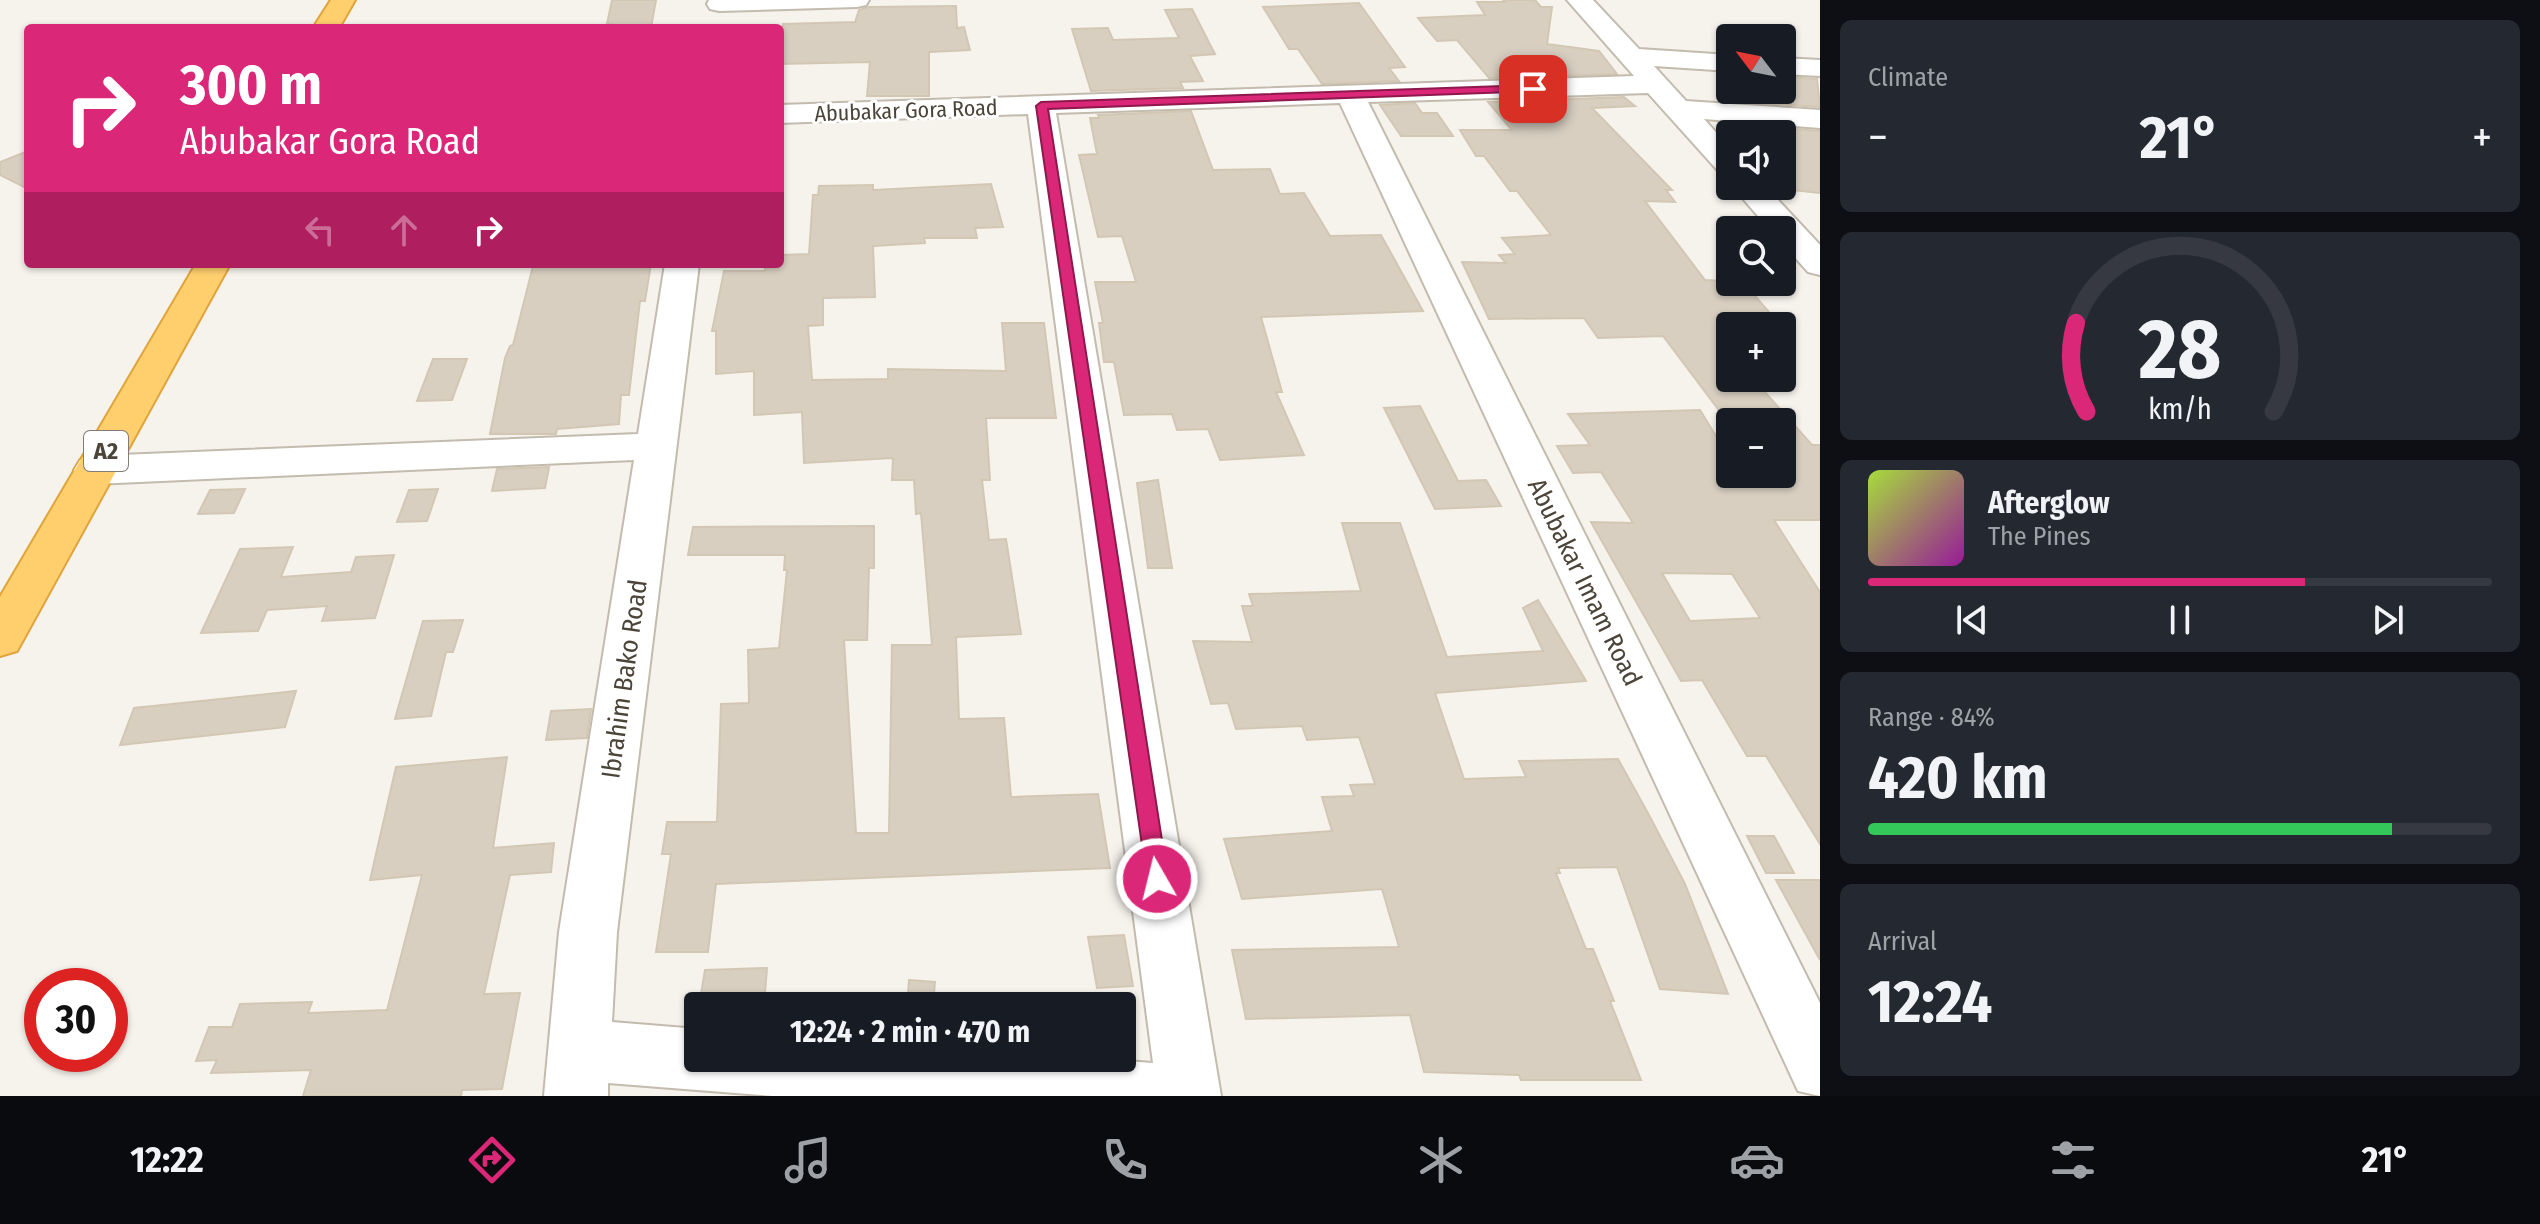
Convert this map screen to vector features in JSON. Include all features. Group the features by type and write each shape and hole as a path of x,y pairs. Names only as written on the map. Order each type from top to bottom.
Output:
{"highway":[{"path":"328,24 343,0"},
{"path":"349,24 363,0"},
{"name":"A2","path":"0,576 184,268"},
{"name":"A2","path":"0,638 211,268"}],"street":[{"path":"718,11 857,0"},
{"path":"1579,0 1716,151"},
{"path":"1631,57 1716,62"},
{"path":"1796,67 1820,68"},
{"name":"Abubakar Gora Road","path":"784,114 1656,84"},
{"name":"Abubakar Imam Road","path":"1350,95 1820,1069"},
{"path":"1041,106 1189,1096"},
{"path":"1678,109 1820,119"},
{"path":"1761,200 1820,265"},
{"name":"Ibrahim Bako Road","path":"577,1073 588,932 681,268"},
{"path":"95,470 657,446"},
{"path":"577,1073 1170,1096"}],"building":[{"path":"612,0 656,0 652,24 607,24"},
{"path":"1503,0 1535,0 1541,7 1552,7 1547,44 1599,51 1617,74 1489,78 1457,40 1437,41 1418,18 1485,15 1477,2 1505,2"},
{"path":"1359,3 1405,67 1389,68 1399,81 1322,84 1298,49 1289,49 1263,7"},
{"path":"956,6 957,28 964,27 970,50 929,52 929,96 867,96 870,62 784,64 783,24 855,22 859,10 868,7"},
{"path":"1192,9 1215,54 1190,56 1203,81 1180,82 1183,88 1091,91 1072,29 1108,28 1113,40 1179,38 1165,10"},
{"path":"1796,78 1817,79 1820,107 1772,104 1796,104"},
{"path":"1624,97 1635,106 1592,108 1672,190 1666,190 1675,202 1645,201 1705,280 1716,281 1716,296 1755,296 1769,312 1716,312 1716,392 1765,392 1779,408 1717,408 1663,336 1598,338 1584,318 1489,319 1462,262 1506,263 1499,255 1515,254 1502,238 1551,235 1517,191 1510,191 1484,156 1476,156 1460,130 1512,130 1488,102"},
{"path":"1415,103 1422,113 1437,113 1453,136 1401,136 1380,105"},
{"path":"1191,111 1213,170 1270,169 1280,194 1304,193 1330,236 1381,235 1423,311 1261,317 1282,392 1276,392 1304,455 1220,460 1208,429 1177,430 1172,414 1124,415 1114,362 1104,362 1099,323 1103,323 1095,282 1136,282 1122,236 1098,237 1079,155 1097,154 1090,118 1099,118 1098,115"},
{"path":"1796,129 1820,131 1820,193 1796,190"},
{"path":"24,153 24,187 0,175 0,162"},
{"path":"991,184 1003,227 975,228 977,238 924,238 925,243 873,246 875,297 823,298 823,325 808,326 812,380 888,379 888,369 1006,371 1002,323 1044,323 1056,418 986,418 990,480 982,480 989,540 1006,539 1021,634 956,637 959,719 1004,718 1011,797 1098,794 1110,868 716,884 708,952 656,952 671,854 662,854 667,822 717,822 721,704 749,703 748,650 779,648 787,570 784,570 785,555 688,555 693,527 874,526 874,568 869,568 867,640 844,640 856,833 889,833 892,645 932,645 921,513 916,514 914,480 892,480 893,458 804,463 802,412 754,415 754,371 716,374 716,331 712,331 724,271 784,268 784,255 809,254 813,195 818,195 819,186 873,185 873,190"},
{"path":"532,268 650,268 645,301 640,301 629,395 621,395 619,424 557,429 556,434 490,434 505,358 513,345"},
{"path":"433,359 467,359 452,400 417,401"},
{"path":"1420,406 1458,481 1486,480 1501,506 1435,509 1384,408"},
{"path":"1700,410 1716,436 1716,488 1796,488 1796,427 1812,445 1820,445 1820,520 1774,520 1820,592 1820,844 1766,756 1747,756 1702,680 1681,681 1591,522 1633,523 1601,472 1573,473 1557,446 1590,445 1568,414","holes":["1662,573 1732,574 1760,618 1690,621"]},
{"path":"549,467 545,488 492,491 497,469"},
{"path":"1158,480 1172,568 1148,568 1137,483"},
{"path":"245,489 234,513 198,514 210,490"},
{"path":"438,489 427,521 397,522 409,490"},
{"path":"1342,523 1400,523 1447,657 1543,651 1523,608 1538,600 1586,681 1435,693 1464,779 1526,777 1519,761 1618,759 1649,815 1685,884 1728,994 1660,989 1617,867 1558,868 1560,873 1556,873 1586,949 1593,949 1641,1080 1521,1080 1519,1075 1424,1072 1410,1015 1246,1019 1232,950 1399,947 1382,889 1242,899 1224,839 1332,831 1322,797 1354,796 1350,785 1375,784 1359,737 1307,740 1302,726 1236,729 1228,703 1211,704 1193,641 1252,642 1242,606 1253,606 1249,594 1361,591"},
{"path":"293,547 281,577 351,572 356,557 394,555 375,618 322,621 327,606 267,610 258,631 201,633 240,549"},
{"path":"463,620 453,652 446,652 431,716 395,719 423,621"},
{"path":"296,691 285,727 120,745 134,708"},
{"path":"591,709 587,738 546,740 551,711"},
{"path":"507,757 493,848 554,843 551,872 510,875 484,994 520,993 502,1089 462,1090 461,1096 303,1096 311,1070 211,1073 217,1060 196,1061 209,1027 232,1027 240,1004 312,1002 308,1013 387,1010 422,875 370,880 396,767"},
{"path":"1747,836 1774,836 1794,873 1766,873"},
{"path":"1776,880 1820,880 1820,960"},
{"path":"1124,935 1133,986 1097,988 1088,937"},
{"path":"767,968 765,992 701,992 705,970"},
{"path":"909,980 935,982 934,992 908,992"}],"route":[{"path":"1157,879 1041,106 1533,89"}]}
